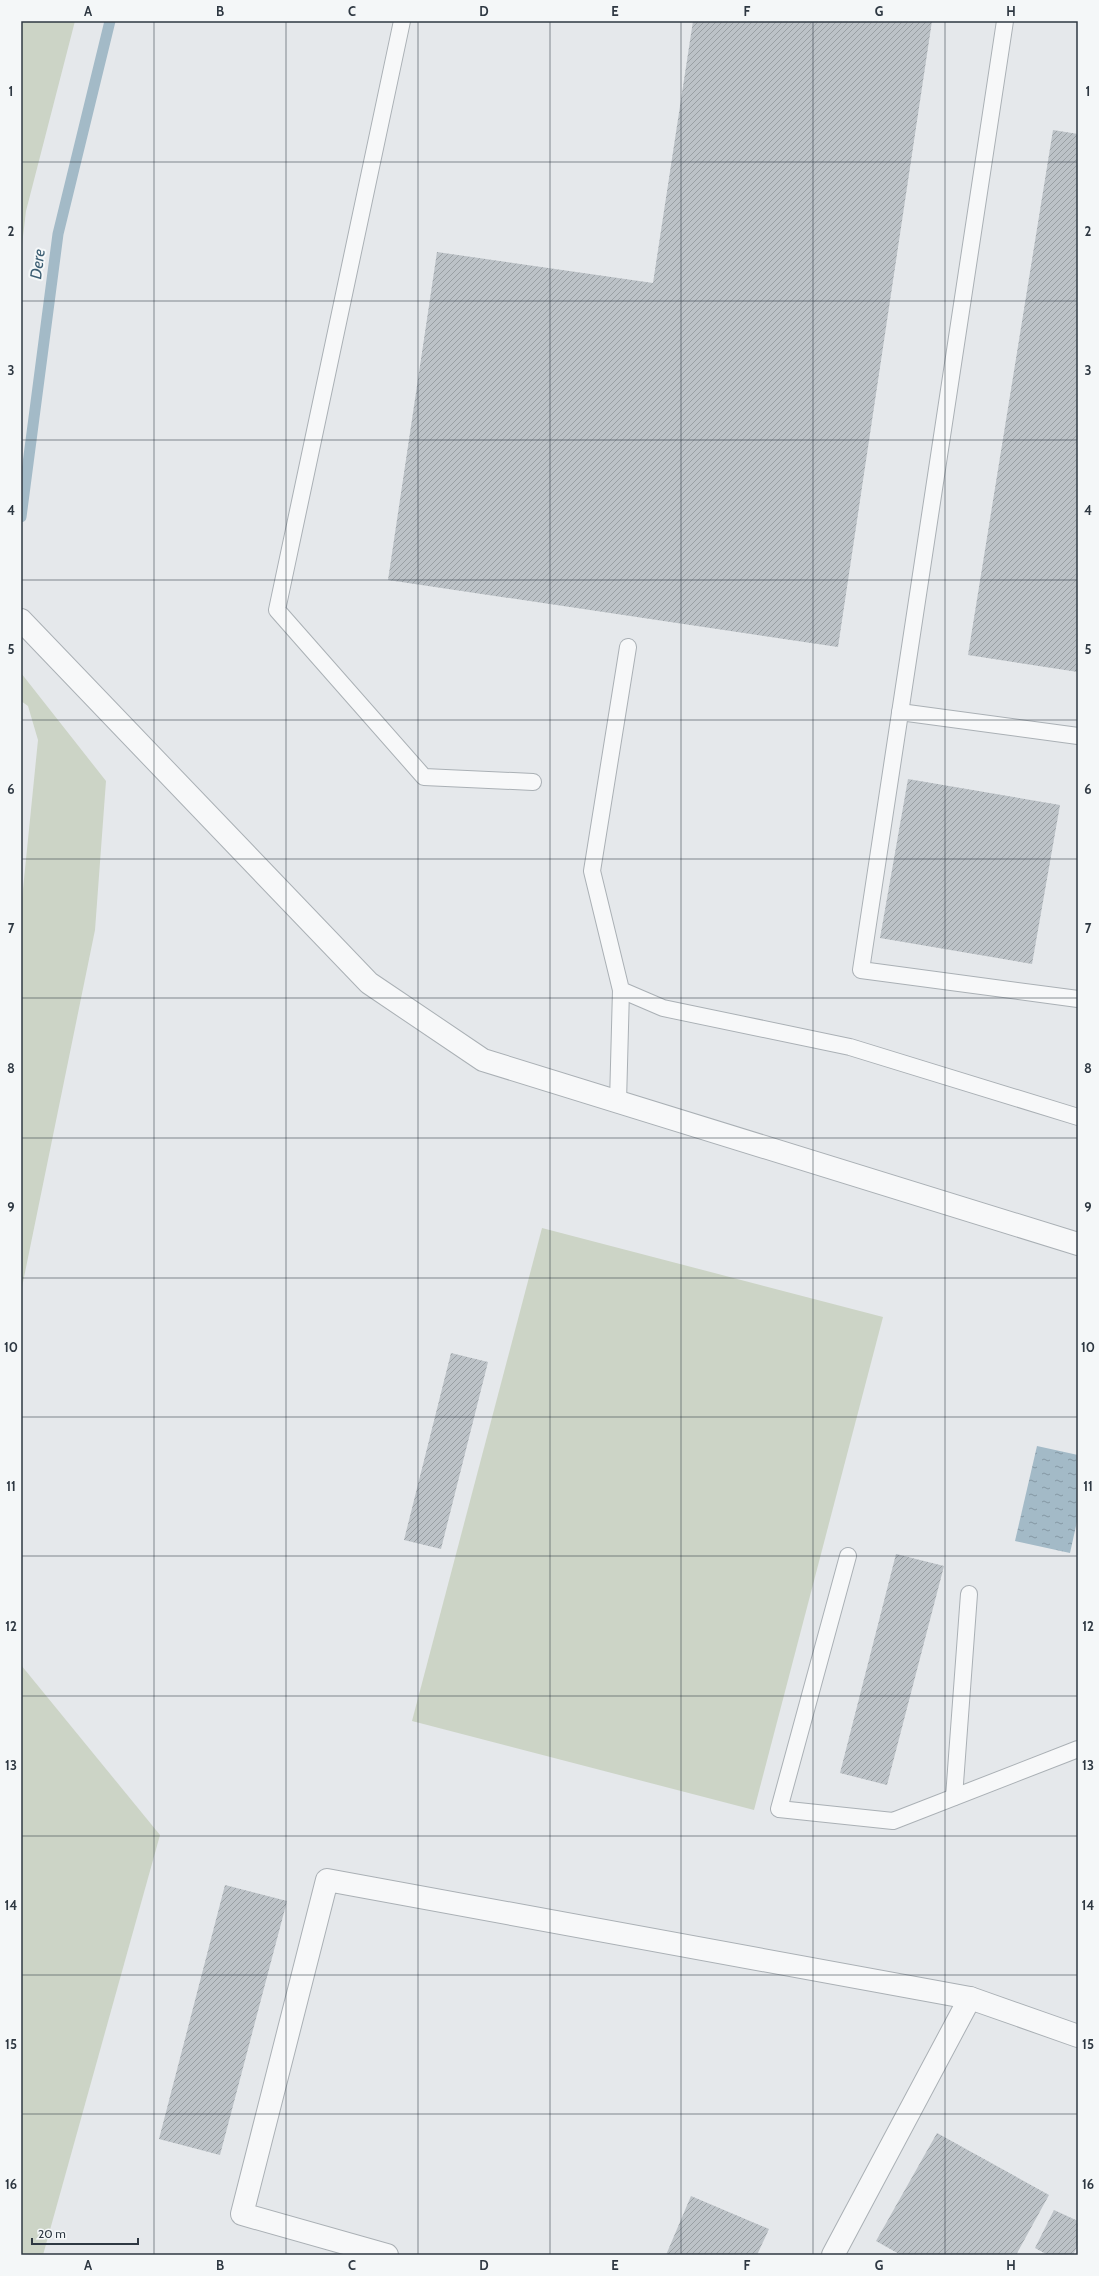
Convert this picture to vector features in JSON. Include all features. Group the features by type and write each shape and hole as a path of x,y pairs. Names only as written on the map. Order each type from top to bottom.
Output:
{"street":[{"path":"21,620 369,983 483,1060 1078,1244"},
{"path":"387,2255 242,2214 327,1880 970,1998 1078,2036"},
{"path":"833,2255 970,1998"}],"lane":[{"path":"402,21 277,610 424,778 533,782"},
{"path":"1005,21 860,970 1078,999"},
{"path":"618,1102 621,990 592,871 628,647"},
{"path":"900,712 1078,736"},
{"path":"621,990 663,1008 850,1047 1078,1117"},
{"path":"848,1556 779,1809 893,1821 1078,1749"},
{"path":"954,1797 969,1594"}],"shaded area":[{"path":"21,21 75,21 26,211 21,253"},
{"path":"21,673 106,781 95,930 21,1292 21,909 38,740 28,706 21,701"},
{"path":"542,1228 883,1317 754,1810 412,1721"},
{"path":"21,1665 160,1835 43,2255 21,2255"}],"water":[{"path":"1037,1446 1078,1455 1078,1517 1070,1553 1015,1541"}],"building":[{"path":"693,21 932,21 838,647 388,580 437,252 653,283"},
{"path":"1053,130 1078,134 1078,672 968,655"},
{"path":"908,779 1060,805 1032,964 880,938"},
{"path":"451,1353 488,1362 441,1549 404,1540"},
{"path":"896,1554 944,1566 887,1785 840,1773"},
{"path":"225,1885 287,1901 220,2155 159,2139"},
{"path":"937,2133 1049,2195 1016,2255 901,2255 876,2241"},
{"path":"691,2196 769,2229 757,2255 666,2255"},
{"path":"1054,2210 1078,2221 1078,2245 1073,2255 1048,2255 1035,2248"}],"waterway":[{"name":"Dere","path":"21,517 58,234 110,21"}]}
